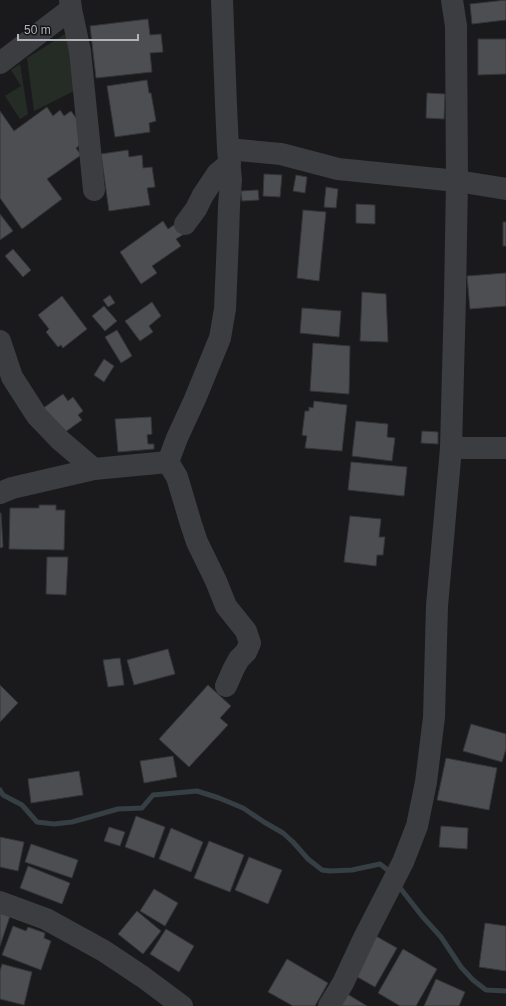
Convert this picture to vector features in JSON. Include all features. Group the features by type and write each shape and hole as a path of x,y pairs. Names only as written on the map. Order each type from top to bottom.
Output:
{"street":[{"path":"222,0 229,156 232,180 229,206 225,309 220,338 195,399 176,438 168,462 177,477 196,542 216,580 226,606 246,631 250,642 246,652 239,659 234,668 226,686"},
{"path":"330,1006 402,862 416,826 426,782 434,717 437,606 451,448 457,181 456,26 452,0"},
{"path":"0,63 70,5 80,51 94,190"},
{"path":"229,156 282,154 338,169 457,181 506,189"},
{"path":"185,224 229,156"},
{"path":"0,341 12,376 37,416 60,440 94,469"},
{"path":"451,448 506,448"},
{"path":"0,493 12,488 94,469 168,462"},
{"path":"0,902 46,919 104,951 143,977 182,1006"}],"shaded area":[{"path":"70,31 74,91 34,111 27,58"},
{"path":"20,64 28,114 20,119 5,96 21,86 11,70"}],"building":[{"path":"506,0 506,20 472,24 470,4"},
{"path":"148,19 150,35 161,34 163,52 150,53 152,72 96,78 90,26"},
{"path":"478,39 506,39 506,74 478,75"},
{"path":"147,80 156,121 149,123 150,132 115,137 107,86"},
{"path":"427,93 445,94 444,119 426,118"},
{"path":"47,107 53,116 60,110 64,116 71,111 86,132 83,143 76,148 81,155 47,179 62,199 22,229 0,198 0,111 14,131"},
{"path":"128,150 129,157 142,155 143,168 152,167 155,187 147,188 150,205 109,211 101,154"},
{"path":"264,174 282,175 280,197 263,196"},
{"path":"296,175 307,177 305,193 293,191"},
{"path":"326,187 338,189 336,208 324,207"},
{"path":"258,190 259,200 242,201 241,191"},
{"path":"356,204 375,205 375,224 356,223"},
{"path":"303,210 326,212 319,281 297,278"},
{"path":"0,214 13,231 0,240"},
{"path":"163,221 168,229 177,223 184,234 176,239 181,246 152,266 157,273 141,284 120,252"},
{"path":"503,222 506,222 506,246 503,246"},
{"path":"13,249 31,270 23,277 5,256"},
{"path":"506,273 506,306 470,309 467,276"},
{"path":"362,292 386,294 388,342 360,341"},
{"path":"110,295 115,303 108,307 103,300"},
{"path":"62,296 87,329 63,348 61,345 58,347 46,332 49,329 38,315"},
{"path":"152,302 161,316 149,326 153,332 140,341 125,321"},
{"path":"104,306 117,321 105,331 92,316"},
{"path":"302,308 341,311 339,337 300,333"},
{"path":"117,330 132,356 121,363 105,337"},
{"path":"313,343 350,346 349,394 310,391"},
{"path":"104,359 114,366 104,382 94,375"},
{"path":"63,394 68,401 73,397 83,411 78,415 82,420 61,435 42,409"},
{"path":"314,401 347,405 342,451 305,448 307,436 302,435 305,411 309,411 309,407 313,408"},
{"path":"151,417 152,434 147,435 148,444 154,444 154,449 118,452 115,419"},
{"path":"356,421 388,424 387,437 395,438 392,461 352,456"},
{"path":"422,431 438,432 438,444 421,443"},
{"path":"351,462 407,467 404,496 348,490"},
{"path":"39,505 56,505 56,510 65,510 64,550 9,549 10,508 39,508"},
{"path":"0,513 3,547 0,548"},
{"path":"350,516 381,519 379,537 385,537 383,555 377,555 376,566 344,562"},
{"path":"47,557 68,557 66,595 46,594"},
{"path":"168,649 175,674 134,685 127,660"},
{"path":"120,658 124,685 108,687 103,660"},
{"path":"0,685 18,703 0,722"},
{"path":"208,685 231,706 220,718 228,725 189,767 159,739"},
{"path":"471,724 506,734 506,749 502,762 463,751"},
{"path":"173,756 177,777 144,783 140,761"},
{"path":"446,758 497,768 489,810 437,800"},
{"path":"79,771 83,795 31,803 28,779"},
{"path":"136,816 165,827 154,858 125,847"},
{"path":"441,826 468,828 467,849 439,847"},
{"path":"109,827 125,832 120,846 104,841"},
{"path":"171,828 203,842 191,872 159,859"},
{"path":"0,837 24,842 18,871 0,867"},
{"path":"209,841 244,855 230,892 194,878"},
{"path":"31,844 78,860 72,878 25,862"},
{"path":"249,857 282,870 268,904 235,890"},
{"path":"28,866 70,883 62,904 20,888"},
{"path":"154,889 178,903 165,926 140,911"},
{"path":"0,909 11,913 0,946"},
{"path":"137,911 161,931 143,954 118,934"},
{"path":"485,923 506,926 506,971 479,967"},
{"path":"13,926 26,931 28,927 45,933 44,938 51,941 41,970 2,955"},
{"path":"166,929 194,946 179,972 150,954"},
{"path":"374,935 397,948 375,987 352,974"},
{"path":"403,949 437,969 416,1006 400,1006 378,993"},
{"path":"287,959 328,983 315,1006 293,1006 268,992"},
{"path":"2,964 32,972 24,1005 0,999 0,971"},
{"path":"436,979 465,992 459,1006 424,1006"},
{"path":"344,992 367,1006 335,1006"}],"waterway":[{"path":"0,790 3,795 22,805 37,822 54,824 72,822 118,809 142,808 153,795 197,791 243,808 283,833 308,859 322,870 352,870 380,864 391,874"},
{"path":"397,884 422,916 441,937 461,967 473,980 486,990 506,991"}]}
